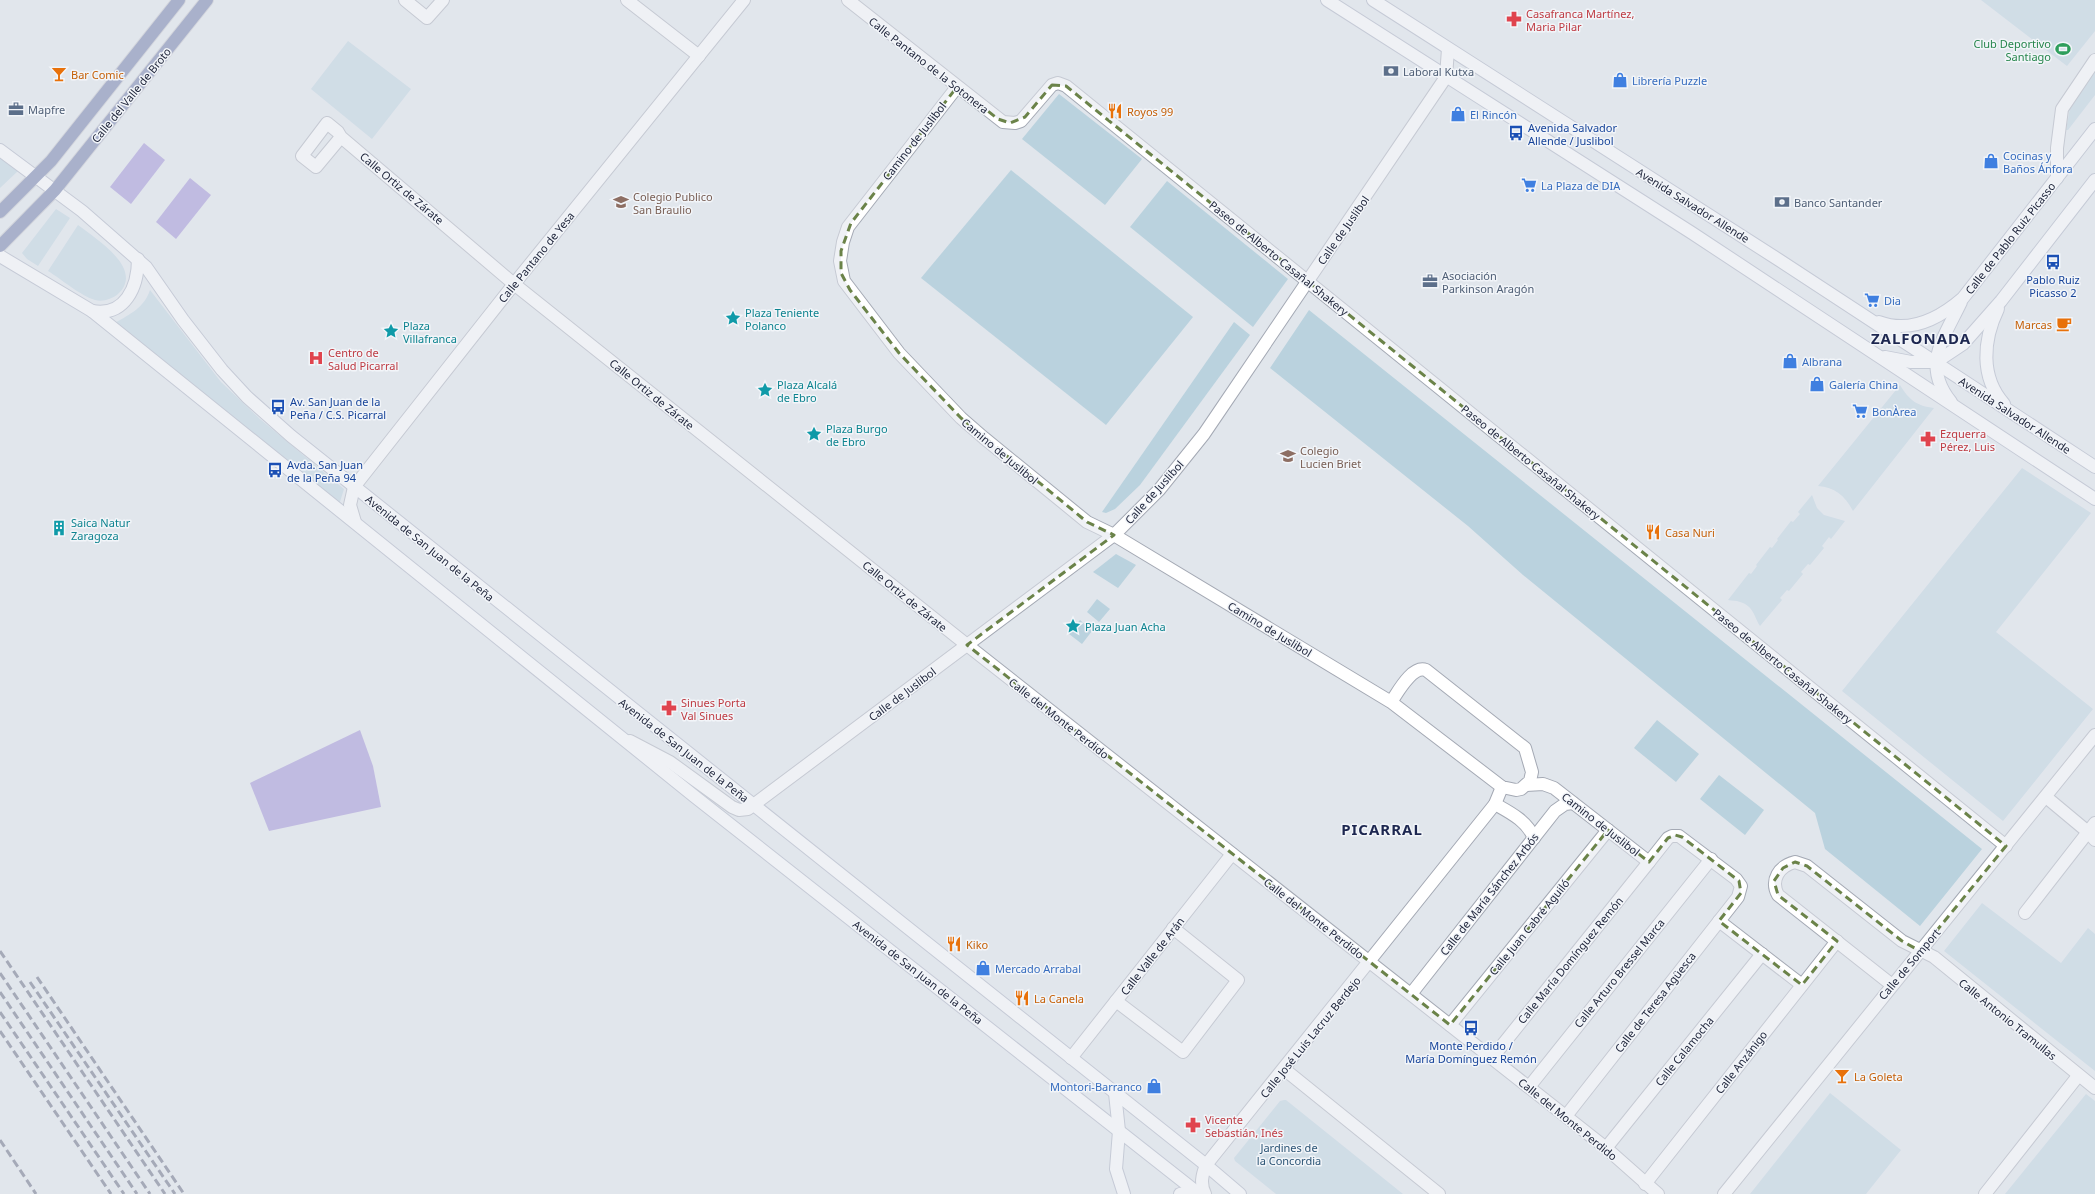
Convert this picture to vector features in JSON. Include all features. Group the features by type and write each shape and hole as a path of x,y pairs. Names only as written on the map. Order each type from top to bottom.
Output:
{"main road":[{"name":"Calle del Valle de Broto","path":"0,212 37,177 179,0"},
{"name":"Calle del Valle de Broto","path":"0,246 55,190 207,0"}],"street":[{"path":"405,0 428,18 443,0"},
{"path":"627,0 699,56"},
{"name":"Calle Pantano de Yesa","path":"355,522 350,505 354,487 514,284 744,0"},
{"name":"Calle Pantano de la Sotonera","path":"848,0 992,115 1003,122 1010,123 1021,121 1054,83"},
{"name":"Avenida Salvador Allende","path":"1327,0 1692,233 2095,499"},
{"name":"Avenida Salvador Allende","path":"1373,0 1936,362 2095,467"},
{"path":"1446,77 1448,49"},
{"name":"Calle de Pablo Ruiz Picasso","path":"2057,178 2057,148 2062,109 2095,60"},
{"name":"Calle de Juslibol","path":"755,805 1114,535 1159,490 1185,458 1446,77"},
{"name":"Paseo de Alberto Casañal Shakery","path":"1054,83 1066,86 2006,846"},
{"name":"Camino de Juslibol","path":"957,87 851,223 846,232 841,251 841,273 850,290 899,353 961,418 1087,522 1114,535 1391,702 1502,787 1516,790 1526,785 1537,784 1549,786 1573,802 1649,862 1668,838 1675,835 1682,837 1739,881 1741,886"},
{"name":"Calle de Pablo Ruiz Picasso","path":"1936,362 1940,342 1963,298 2095,129"},
{"name":"Calle Ortiz de Zárate","path":"341,137 514,284 967,646"},
{"name":"Avenida de San Juan de la Peña","path":"0,150 55,190 138,259 146,267 208,353 247,397 291,436 624,704 755,805 1206,1165 1240,1194"},
{"path":"1936,362 1963,344 2001,301 2095,180"},
{"name":"Avenida de San Juan de la Peña","path":"0,256 92,311 619,735 1119,1131 1200,1193"},
{"path":"92,311 109,311 126,300 135,287 138,276 138,259"},
{"name":"Calle de Pablo Ruiz Picasso","path":"1864,317 1885,325 1899,327 1914,325 1930,321 1944,314 1963,298"},
{"path":"2001,301 1988,336 1987,371 1995,392 2012,412"},
{"name":"Avenida Salvador Allende","path":"1880,357 1911,362 1936,362"},
{"name":"Avenida Salvador Allende","path":"1936,362 1938,382 1957,409"},
{"name":"Calle del Monte Perdido","path":"967,646 1566,1116 1606,1148 1658,1194"},
{"path":"1391,702 1413,672 1420,669 1429,672 1523,746 1530,761 1532,772 1530,781 1526,785"},
{"name":"Avenida de San Juan de la Peña","path":"619,735 670,762 732,807 744,810 755,805"},
{"name":"Calle de Somport","path":"1724,1194 2095,735"},
{"name":"Calle José Luis Lacruz Berdejo","path":"1200,1193 1203,1172 1206,1165 1495,804 1502,787"},
{"path":"2025,913 2093,832 2046,797"},
{"name":"Calle de María Sánchez Arbós","path":"1411,994 1560,807 1573,802"},
{"path":"1495,804 1520,819 1531,831 1534,838"},
{"name":"Calle Juan Cabré Aguiló","path":"1450,1025 1608,830"},
{"name":"Calle Valle de Arán","path":"1071,1058 1232,854"},
{"name":"Calle Arturo Bressel Marca","path":"1529,1087 1711,859"},
{"name":"Calle María Domínguez Remón","path":"1492,1058 1649,862"},
{"name":"Calle Antonio Tramullas","path":"1837,941 1778,895 1774,881 1783,868 1795,862 1807,866 1902,941 1934,957 2078,1076 2095,1088"},
{"name":"Calle de Teresa Agüesca","path":"1566,1116 1719,921 1740,893 1741,886"},
{"path":"1719,921 1802,985"},
{"path":"1116,1001 1182,1052 1238,980 1173,928"},
{"path":"1837,941 1892,985"},
{"name":"Calle Anzánigo","path":"1645,1184 1837,941"},
{"name":"Calle Calamocha","path":"1606,1148 1762,954"},
{"path":"1284,1069 1439,1194"},
{"path":"1985,1194 2078,1076"},
{"path":"1115,1093 1119,1131 1116,1169 1124,1194"},
{"path":"1180,1194 1200,1193"}],"highlighted area":[{"path":"1052,85 1066,86 2006,846 1920,951 1902,941 1807,866 1795,862 1783,868 1774,881 1778,895 1837,941 1802,985 1719,921 1741,893 1739,881 1682,837 1675,835 1668,838 1649,862 1608,830 1450,1025 967,645 1114,535 1087,522 961,418 899,353 850,290 841,273 841,251 851,223 957,87 998,119 1010,123 1025,117"}],"green space":[{"name":"Club Deportivo Santiago","path":"1981,0 2095,0 2095,31 2067,66"},
{"path":"348,41 411,89 372,139 311,89"},
{"path":"2095,72 2095,95 2068,130 2066,130 2070,108"},
{"path":"1059,94 1142,159 1105,205 1022,139"},
{"path":"0,158 18,171 0,188"},
{"path":"1011,170 1193,317 1106,425 921,278"},
{"path":"1167,181 1288,279 1253,327 1130,227"},
{"path":"56,209 70,218 38,266 27,259 22,253"},
{"path":"78,225 106,246 122,265 126,275 125,284 118,294 110,299 98,301 89,298 48,271"},
{"path":"150,290 221,382 260,419 344,489 339,505 115,323 140,306"},
{"path":"1309,310 1982,849 1920,926 1825,849 1815,813 1523,575 1468,526 1270,368"},
{"path":"1234,322 1250,335 1140,485 1115,509 1106,513 1102,512"},
{"path":"1900,385 1907,395 1918,404 1934,408 1853,511 1847,501 1839,493 1830,488 1818,486"},
{"path":"2022,468 2091,513 1996,632 2093,709 2003,821 1842,691"},
{"path":"1812,495 1817,508 1824,515 1845,521 1831,539 1829,537 1822,546 1824,548 1810,565 1808,564 1801,572 1803,574 1789,591 1787,590 1780,598 1782,600 1760,626 1753,612 1748,606 1738,601 1728,600 1749,573 1751,574 1770,547 1772,548 1791,521 1793,522 1800,514 1798,512"},
{"path":"1116,554 1136,565 1118,588 1093,572"},
{"path":"1097,599 1110,609 1099,622 1087,612"},
{"path":"1080,620 1092,631 1082,644 1069,634"},
{"path":"1657,720 1699,754 1676,782 1634,748"},
{"path":"1719,775 1764,810 1745,835 1700,799"},
{"path":"1982,903 2061,963 2088,928 2095,934 2095,1071 1944,951"},
{"path":"1830,1093 1901,1150 1866,1194 1750,1194"},
{"path":"2086,1094 2095,1101 2095,1194 2005,1194"},
{"name":"Jardines de la Concordia","path":"1286,1100 1403,1194 1276,1194 1235,1161 1234,1158 1280,1101"}],"shaded area":[{"path":"144,143 165,160 131,204 110,187"},
{"path":"190,178 211,195 176,239 156,222"},
{"path":"360,730 373,766 381,807 269,831 250,783"}],"railway":[{"path":"0,951 165,1194"},
{"path":"0,973 150,1194"},
{"path":"37,977 184,1194"},
{"path":"30,982 175,1194"},
{"path":"0,992 137,1194"},
{"path":"0,1012 124,1194"},
{"path":"0,1031 111,1194"},
{"path":"0,1140 36,1194"}],"place":[{"name":"Casafranca Martínez, Maria Pilar","path":"1514,19"},
{"name":"Club Deportivo Santiago","path":"2063,49"},
{"name":"Laboral Kutxa","path":"1391,71"},
{"name":"Bar Comic","path":"59,74"},
{"name":"Librería Puzzle","path":"1620,80"},
{"name":"Mapfre","path":"16,109"},
{"name":"Royos 99","path":"1115,111"},
{"name":"El Rincón","path":"1458,114"},
{"name":"Avenida Salvador Allende / Juslibol","path":"1516,133"},
{"name":"Cocinas y Baños Ánfora","path":"1991,161"},
{"name":"La Plaza de DIA","path":"1529,185"},
{"name":"Colegio Publico San Braulio","path":"621,202"},
{"name":"Banco Santander","path":"1782,202"},
{"name":"Pablo Ruiz Picasso 2","path":"2053,262"},
{"name":"Asociación Parkinson Aragón","path":"1430,281"},
{"name":"Dia","path":"1872,300"},
{"name":"Plaza Teniente Polanco","path":"733,318"},
{"name":"Marcas","path":"2064,324"},
{"name":"Plaza Villafranca","path":"391,331"},
{"name":"Centro de Salud Picarral","path":"316,358"},
{"name":"Albrana","path":"1790,361"},
{"name":"Galería China","path":"1817,384"},
{"name":"Plaza Alcalá de Ebro","path":"765,390"},
{"name":"Av. San Juan de la Peña / C.S. Picarral","path":"278,407"},
{"name":"BonÀrea","path":"1860,411"},
{"name":"Plaza Burgo de Ebro","path":"814,434"},
{"name":"Ezquerra Pérez, Luis","path":"1928,439"},
{"name":"Colegio Lucien Briet","path":"1288,456"},
{"name":"Avda. San Juan de la Peña 94","path":"275,470"},
{"name":"Saica Natur Zaragoza","path":"59,528"},
{"name":"Casa Nuri","path":"1653,532"},
{"name":"Plaza Juan Acha","path":"1073,626"},
{"name":"Sinues Porta Val Sinues","path":"669,708"},
{"name":"Kiko","path":"954,944"},
{"name":"Mercado Arrabal","path":"983,968"},
{"name":"La Canela","path":"1022,998"},
{"name":"Monte Perdido / María Domínguez Remón","path":"1471,1028"},
{"name":"La Goleta","path":"1842,1076"},
{"name":"Montori-Barranco","path":"1154,1086"},
{"name":"Vicente Sebastián, Inés","path":"1193,1125"}],"district":[{"name":"ZALFONADA","path":"1921,338"},
{"name":"PICARRAL","path":"1382,829"}]}
